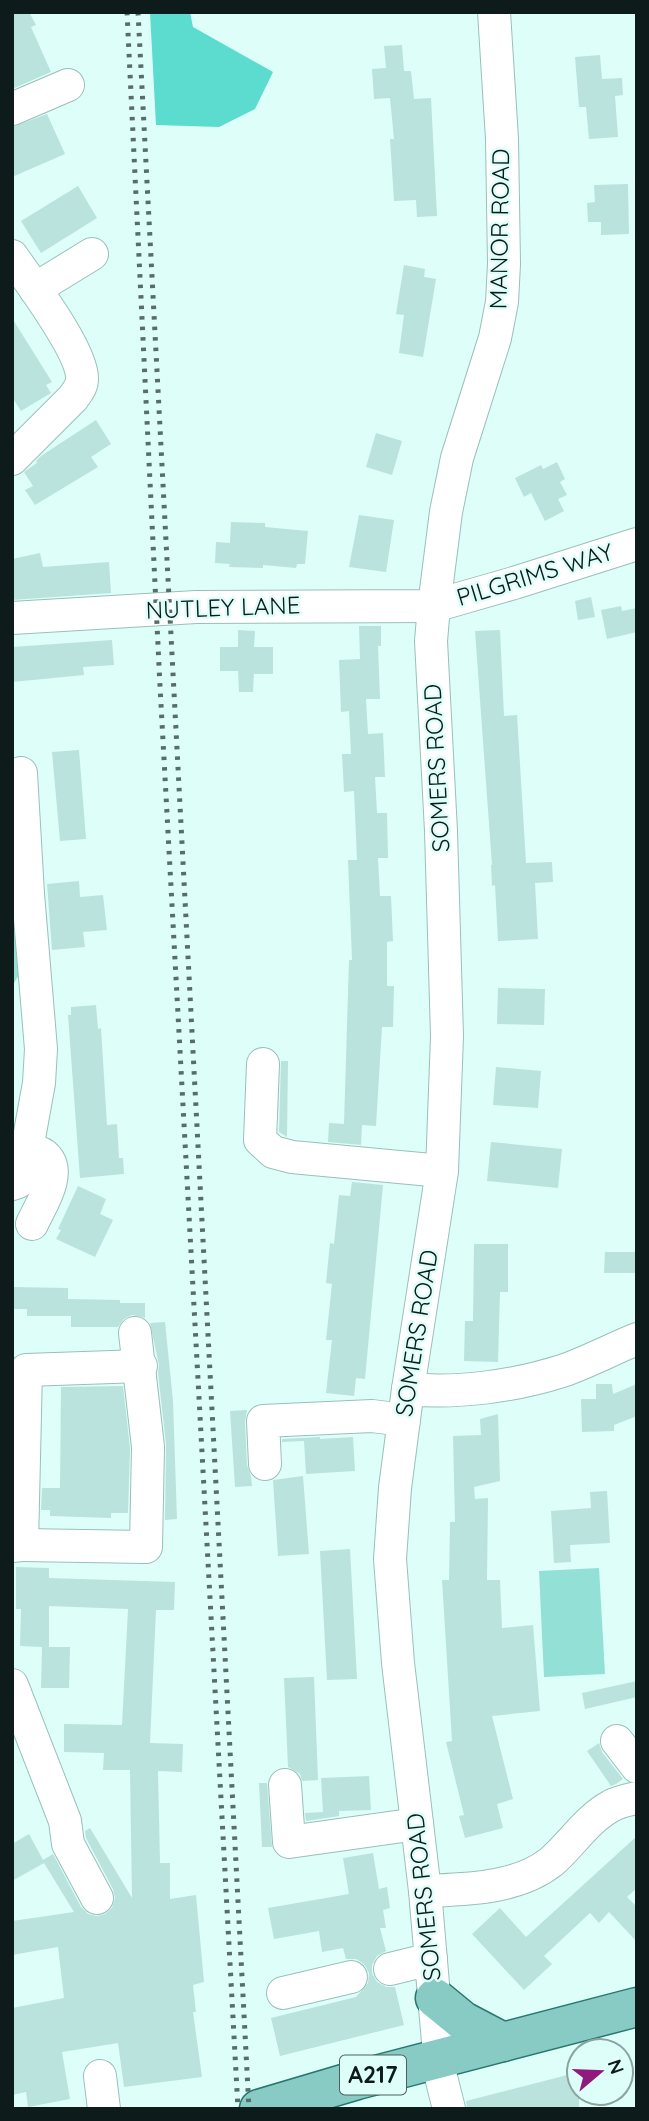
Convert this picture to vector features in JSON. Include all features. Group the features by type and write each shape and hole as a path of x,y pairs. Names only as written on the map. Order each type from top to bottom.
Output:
{"main road":[{"path":"435,1998 463,2021 503,2042"},
{"name":"A217","path":"259,2109 310,2101 439,2058 637,2007"}],"street":[{"name":"MANOR ROAD","path":"434,606 446,512 457,458 495,338 502,302 504,210 494,12"},
{"path":"12,109 68,85"},
{"path":"12,459 73,398 82,379 77,356 22,271 92,254"},
{"name":"PILGRIMS WAY","path":"434,606 637,544"},
{"name":"NUTLEY LANE","path":"12,618 196,607 434,606"},
{"name":"SOMERS ROAD","path":"434,606 431,641 441,831 447,1036 442,1171 408,1388 395,1489 390,1559 397,1651 425,1891 441,2077 449,2109"},
{"path":"12,1184 18,1182 23,1171 39,1083 41,1049 31,929 20,894 27,860 21,773"},
{"path":"263,1064 260,1140 272,1152 292,1157 442,1171"},
{"path":"27,1149 43,1154 51,1166 53,1177 32,1224"},
{"path":"135,1333 141,1366 148,1447 146,1547 17,1546 26,1370 141,1366"},
{"path":"408,1388 452,1390 563,1371 637,1339"},
{"path":"265,1464 263,1421 372,1416 404,1420"},
{"path":"12,1685 65,1821 68,1844 97,1898"},
{"path":"617,1741 637,1767"},
{"path":"285,1785 289,1842 417,1824"},
{"path":"425,1891 470,1889 519,1879 550,1862 612,1805 637,1798"},
{"path":"390,1969 431,1959"},
{"path":"283,1993 351,1978"},
{"path":"100,2076 104,2109"}],"shaded area":[{"path":"150,12 190,12 193,27 273,72 255,109 219,127 156,125"},
{"path":"12,915 16,921 19,975 12,986"},
{"path":"599,1568 605,1674 544,1677 539,1571"}],"building":[{"path":"12,12 29,12 36,25 31,27 51,72 12,89"},
{"path":"402,45 404,71 411,71 414,99 431,98 437,216 417,217 416,200 394,201 390,139 394,139 390,98 374,99 372,69 386,68 384,46"},
{"path":"600,55 602,79 622,78 623,95 615,96 618,137 589,139 586,107 579,107 575,57"},
{"path":"47,114 65,154 12,177 12,127"},
{"path":"628,184 629,234 601,235 601,222 588,222 587,203 595,202 594,185"},
{"path":"78,186 97,218 41,253 21,221"},
{"path":"404,265 425,269 424,277 436,279 423,357 399,353 404,315 396,314"},
{"path":"12,318 52,382 46,385 51,393 21,411 12,397"},
{"path":"96,420 111,444 91,457 98,467 35,505 25,490 33,486 24,472 37,463 41,456"},
{"path":"376,433 402,441 392,475 366,467"},
{"path":"557,462 565,479 560,482 567,495 558,499 564,511 545,521 531,493 524,497 515,478 541,465 543,469"},
{"path":"359,515 394,520 386,572 349,567"},
{"path":"231,522 265,523 265,527 308,531 305,564 297,564 296,568 263,565 263,568 229,567 230,564 215,563 216,542 230,543"},
{"path":"40,553 43,567 109,562 111,593 12,600 12,559"},
{"path":"591,597 595,617 578,620 575,601"},
{"path":"621,606 622,611 637,608 637,632 607,639 601,610"},
{"path":"359,626 381,626 381,646 378,646 380,699 366,699 368,734 383,733 385,777 375,777 377,813 387,813 388,858 378,858 380,896 391,896 393,941 387,942 387,986 394,986 393,1027 382,1027 376,1126 362,1125 361,1145 328,1142 329,1123 344,1124 349,960 352,960 348,860 357,860 354,791 344,792 342,754 351,754 349,711 341,712 339,660 360,659"},
{"path":"238,630 255,631 254,647 273,647 273,674 254,674 254,671 253,692 239,692 238,671 220,671 220,647 238,647"},
{"path":"500,630 504,716 517,715 526,863 552,862 553,882 535,883 538,939 498,941 475,631"},
{"path":"112,640 114,665 83,667 84,675 12,682 12,647"},
{"path":"79,750 86,839 60,841 52,752"},
{"path":"79,881 80,897 103,895 107,930 83,932 85,947 52,950 47,884"},
{"path":"498,988 545,989 544,1025 497,1024"},
{"path":"96,1005 98,1029 101,1028 107,1125 117,1124 119,1158 123,1158 124,1174 80,1178 68,1015 71,1015 71,1007"},
{"path":"281,1061 288,1061 287,1137 279,1132"},
{"path":"496,1067 541,1071 538,1108 493,1105"},
{"path":"491,1142 562,1149 558,1188 487,1181"},
{"path":"352,1182 383,1185 365,1379 356,1378 354,1396 326,1393 332,1340 326,1340 332,1284 326,1283 330,1243 334,1244 339,1195 350,1196"},
{"path":"78,1186 106,1199 100,1214 113,1220 95,1257 56,1239"},
{"path":"474,1244 508,1244 508,1292 500,1292 498,1362 464,1361 465,1321 473,1321"},
{"path":"605,1252 637,1252 637,1273 604,1273"},
{"path":"12,1287 68,1288 68,1299 145,1303 145,1318 132,1315 124,1319 118,1327 71,1327 71,1316 27,1316 27,1309 12,1309"},
{"path":"165,1322 173,1401 177,1519 165,1520 166,1445 159,1365 150,1323"},
{"path":"596,1384 612,1384 613,1394 637,1384 637,1416 614,1425 614,1431 582,1432 581,1399 596,1399"},
{"path":"123,1386 130,1448 128,1513 111,1513 111,1518 50,1516 50,1510 41,1510 42,1488 60,1488 61,1387"},
{"path":"247,1410 247,1465 252,1486 235,1487 230,1411"},
{"path":"498,1414 500,1481 474,1487 475,1499 488,1498 487,1580 500,1580 502,1628 533,1625 540,1711 492,1716 513,1799 497,1804 503,1828 465,1838 459,1816 464,1815 446,1742 452,1741 442,1580 449,1580 450,1522 455,1522 453,1436 481,1435 480,1419"},
{"path":"353,1437 355,1471 306,1474 304,1441 282,1442 282,1439"},
{"path":"303,1476 309,1554 278,1556 273,1480"},
{"path":"607,1491 610,1543 570,1545 571,1562 554,1563 551,1511 591,1508 590,1492"},
{"path":"350,1549 357,1679 327,1680 320,1551"},
{"path":"16,1567 49,1568 49,1578 175,1582 174,1610 156,1610 150,1743 183,1744 182,1772 158,1771 160,1863 170,1863 170,1899 196,1895 204,1982 193,1985 196,2012 193,2012 202,2077 124,2087 118,2043 62,2052 70,2099 28,2107 26,2092 12,2095 12,2008 64,1998 58,1947 12,1955 12,1921 74,1912 44,1863 12,1881 12,1844 29,1834 43,1860 53,1854 81,1907 88,1914 97,1916 112,1908 115,1898 113,1889 86,1838 85,1831 90,1828 132,1898 130,1770 103,1770 104,1753 64,1752 64,1724 122,1725 128,1609 49,1606 49,1647 70,1647 69,1688 41,1688 42,1647 20,1646 21,1609 16,1609"},
{"path":"314,1677 318,1780 302,1781 300,1774 288,1767 284,1678"},
{"path":"637,1681 637,1697 585,1709 582,1693"},
{"path":"599,1743 602,1752 623,1779 611,1786 587,1751"},
{"path":"369,1776 371,1810 339,1811 339,1816 306,1821 305,1813 323,1812 321,1778"},
{"path":"259,1783 267,1783 272,1847 262,1847"},
{"path":"637,1836 637,1888 627,1897 637,1907 637,1942 609,1912 599,1923 590,1913 544,1956 552,1964 524,1990 472,1934 500,1908 526,1937"},
{"path":"373,1853 379,1889 387,1887 390,1908 383,1910 386,1928 380,1928 386,1951 377,1956 372,1965 372,1973 377,1982 386,1987 395,1987 404,2025 280,2056 271,2018 356,1997 368,1983 369,1973 364,1964 356,1959 346,1959 343,1948 322,1952 319,1931 274,1939 268,1908 349,1894 343,1858"},
{"path":"565,2076 565,2107 579,2107 467,2109 466,2101"}],"railway":[{"path":"127,12 160,686 238,2109"},
{"path":"138,12 249,2109"}]}
